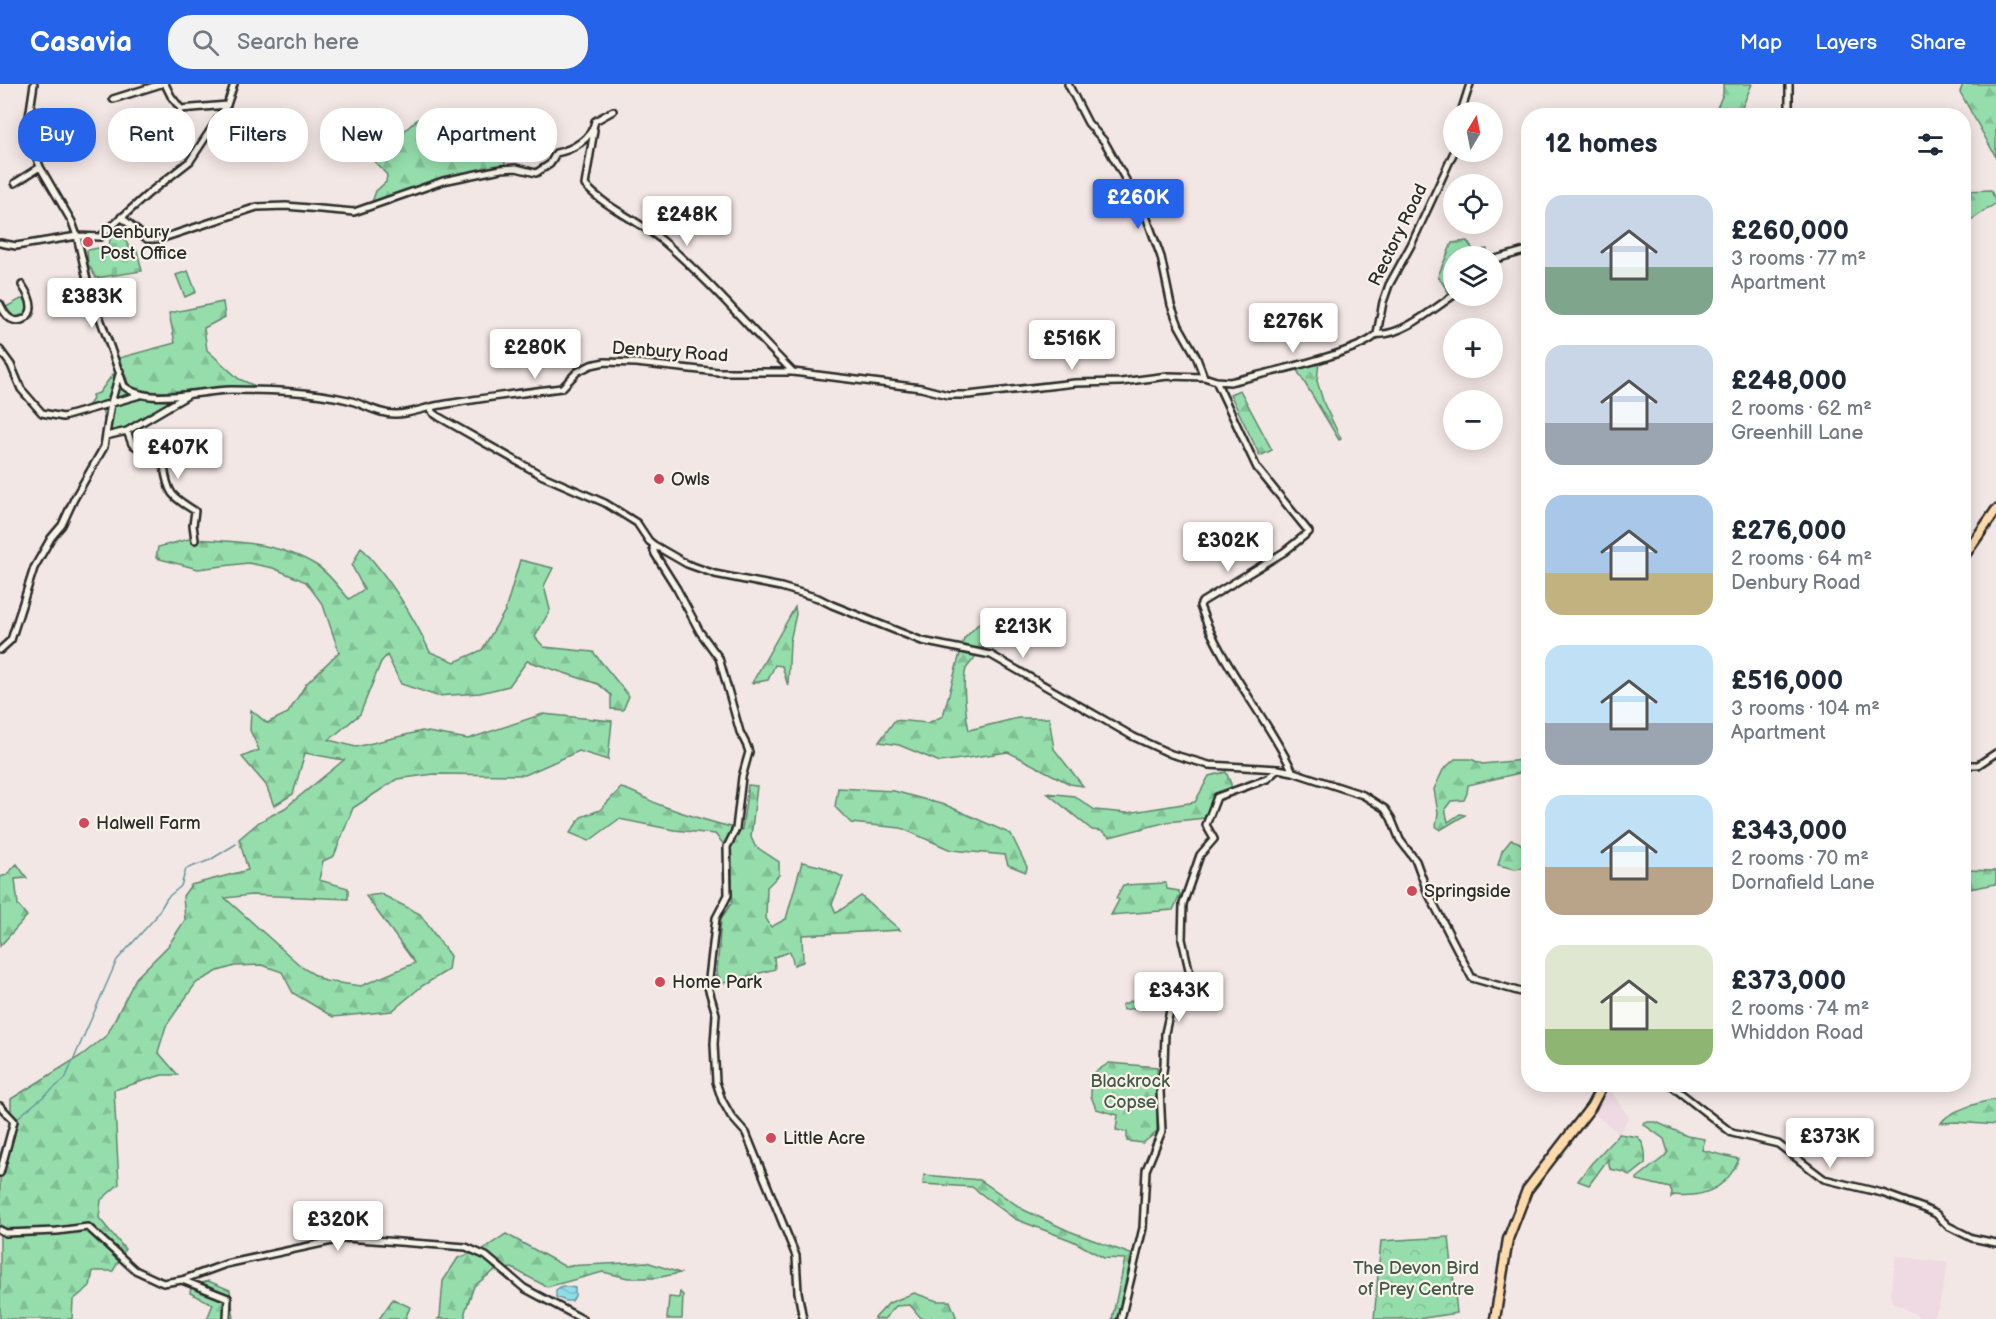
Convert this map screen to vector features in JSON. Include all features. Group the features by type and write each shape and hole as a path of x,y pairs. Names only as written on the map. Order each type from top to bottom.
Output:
{"main road":[{"path":"1971,546 1996,510"},
{"path":"1495,1319 1508,1239 1527,1190 1591,1107 1599,1092"}],"street":[{"path":"34,84 28,131 40,167 72,222 78,238 88,284 124,386 131,392 142,394"},
{"path":"113,99 163,84 180,108"},
{"path":"0,243 16,246 100,237 190,161 227,105 234,84"},
{"path":"1068,84 1088,123 1104,141 1146,216 1161,257 1171,305 1204,377"},
{"path":"1464,102 1470,84"},
{"path":"1789,108 1790,84"},
{"path":"192,108 227,105"},
{"path":"613,111 595,121 585,185 596,197 676,252 794,372"},
{"path":"121,217 147,239 160,239 257,207 286,206 354,212 443,181 501,169 516,168 537,173 550,164 556,153 572,150 594,129"},
{"name":"Rectory Road","path":"1377,334 1389,285 1449,162"},
{"path":"15,183 40,167"},
{"path":"1503,257 1521,251"},
{"path":"0,304 4,314 12,320 21,321 29,316 32,308 22,285"},
{"path":"19,296 26,292"},
{"path":"1293,772 1210,632 1200,606 1202,602 1284,552 1309,532 1257,468 1216,381 1230,382 1328,357 1371,340 1377,334 1395,332 1443,303"},
{"name":"Denbury Road","path":"0,350 11,365 21,389 42,413 63,417 142,394 163,396 225,390 300,391 350,401 393,414 430,406 562,388 577,372 591,365 605,362 718,372 794,372 921,388 948,395 968,395 1075,383 1121,382 1168,376 1204,377 1216,381"},
{"path":"0,650 12,640 34,568 51,538 62,525 74,499 98,459 106,436 111,403 120,371"},
{"path":"106,436 127,431 190,394"},
{"path":"430,406 433,413 439,417 514,461 605,504 632,520 654,545 687,564 715,574 801,592 922,640 991,655 1144,742 1171,754 1209,765 1293,772 1330,786 1355,791 1385,809 1391,818 1400,840 1416,861 1427,891 1472,978 1521,992"},
{"path":"127,431 132,444 164,466 167,487 177,500 195,511 193,525 195,540"},
{"path":"654,545 655,554 700,632 719,658 740,732 749,752 742,777 736,829 727,848 728,895 716,918 708,987 716,1014 714,1044 716,1082 731,1116 746,1133 796,1256 798,1292 803,1319"},
{"path":"1971,765 1978,765 1996,753"},
{"path":"1121,1319 1143,1228 1146,1170 1162,1131 1160,1091 1164,1065 1163,1048 1171,1006 1184,988 1190,974 1182,939 1183,904 1200,855 1214,838 1206,825 1217,797 1267,779 1278,770"},
{"path":"1679,1092 1732,1133 1778,1144 1824,1179 1882,1193 1923,1208 1936,1214 1947,1226 1972,1238 1996,1243"},
{"path":"0,1106 14,1121 0,1173"},
{"path":"0,1230 6,1233 88,1227 135,1270 163,1283 182,1280 226,1264 346,1238 466,1247 486,1256 524,1288 582,1319"},
{"path":"182,1280 228,1298 227,1319"}],"shaded area":[{"path":"1605,1092 1612,1092 1629,1117 1619,1134 1593,1113"},
{"path":"1896,1256 1948,1263 1939,1306 1932,1319 1924,1319 1892,1302 1890,1294"}],"green space":[{"path":"1723,84 1752,84 1742,108 1717,108 1723,94"},
{"path":"1963,84 1996,84 1996,157 1971,108 1960,92"},
{"path":"416,121 416,162 505,162 505,166 448,177 372,202 376,191 386,182 387,175 375,162 404,162 404,131"},
{"path":"1991,190 1996,203 1971,220 1971,191"},
{"path":"111,234 123,236 131,251 137,250 142,271 96,278 88,264 87,250 109,246"},
{"path":"1467,241 1470,246 1451,246 1452,243"},
{"path":"1443,264 1443,284 1438,276"},
{"path":"188,271 196,292 185,297 176,275"},
{"path":"21,299 27,304 27,312 16,319 9,316 4,308"},
{"path":"223,302 225,317 204,328 207,350 239,379 260,388 231,387 165,392 139,390 129,386 119,358 175,343 169,313"},
{"path":"1319,361 1317,381 1324,404 1341,439 1339,440 1297,370"},
{"path":"113,374 123,389 130,393 144,396 182,397 182,399 127,428 113,432 104,419 101,404 88,408 88,406 93,399 92,395 99,393"},
{"path":"1240,390 1272,450 1260,456 1230,394"},
{"path":"189,539 254,544 302,557 329,576 349,599 364,589 352,566 361,547 400,597 430,652 455,662 482,650 505,611 520,560 553,568 544,586 550,610 535,637 544,647 593,652 629,696 623,710 611,709 611,695 598,684 527,661 509,686 480,693 437,696 401,684 387,655 381,662 360,714 329,740 356,747 422,731 468,739 543,714 612,721 608,760 579,751 525,775 434,774 397,779 353,808 334,856 323,861 319,880 348,888 348,899 251,895 225,898 303,968 325,981 361,986 415,963 366,896 381,894 420,914 450,956 448,970 422,986 392,1011 333,1017 293,993 282,972 262,965 235,966 218,971 196,983 166,1026 158,1052 178,1075 162,1075 114,1090 119,1184 101,1200 99,1218 125,1249 113,1271 93,1271 90,1286 73,1300 72,1319 0,1319 0,1157 11,1133 11,1099 82,1055 107,1035 136,978 168,946 185,920 183,896 191,885 248,870 239,839 259,822 285,808 344,760 305,753 293,794 274,806 266,785 242,757 259,750 250,730 251,710 267,723 288,713 306,684 339,652 323,605 306,582 273,568 248,563 198,569 156,558 158,547"},
{"path":"795,607 796,614 790,641 788,686 782,666 775,665 768,680 752,683"},
{"path":"1031,612 1062,623 1036,623 1014,628 993,639 975,657 967,668 964,681 969,730 1018,718 1049,718 1054,749 1083,786 1070,784 1008,752 940,762 899,745 879,742 895,720 928,723 943,716 964,639 984,618"},
{"path":"1455,759 1471,759 1482,764 1521,760 1521,773 1468,785 1464,800 1451,801 1445,809 1448,822 1460,814 1465,815 1440,830 1436,826 1438,813 1434,789 1443,770"},
{"path":"1226,772 1231,788 1215,797 1205,818 1167,822 1110,837 1101,831 1092,830 1047,793 1074,796 1095,810 1127,813 1195,802 1209,776"},
{"path":"748,785 757,786 751,837 755,846 779,862 779,875 767,887 766,918 771,927 786,919 802,862 823,867 843,877 832,904 836,913 861,896 900,930 802,935 803,962 794,965 790,952 774,957 775,969 716,985 721,919 732,902 732,854 715,834 674,830 619,819 589,841 570,833 581,817 600,810 621,788 670,809 742,830"},
{"path":"838,788 894,791 948,806 1011,834 1027,867 1026,872 1008,865 1005,855 951,850 901,828 851,823 835,807"},
{"path":"1511,840 1520,843 1521,868 1498,865 1502,851"},
{"path":"17,864 27,878 15,879 18,905 27,916 0,946 0,877 6,875"},
{"path":"1971,870 1996,871 1996,884 1971,889"},
{"path":"1166,883 1167,889 1179,891 1180,895 1173,910 1111,915 1119,900 1116,898 1123,885"},
{"path":"1181,979 1187,981 1169,1003 1123,1010 1122,1005"},
{"name":"Blackrock Copse","path":"1109,1063 1157,1067 1157,1132 1143,1143 1127,1141 1127,1132 1116,1130 1118,1115 1096,1109 1091,1096 1091,1075"},
{"path":"1996,1100 1996,1125 1941,1123 1958,1111 1982,1102"},
{"path":"1644,1122 1656,1122 1687,1136 1705,1139 1702,1150 1739,1159 1728,1178 1713,1189 1695,1195 1674,1195 1671,1198 1670,1188 1637,1180 1668,1152 1664,1139 1643,1124"},
{"path":"1619,1134 1638,1137 1644,1149 1645,1164 1630,1176 1610,1169 1608,1159 1589,1185 1578,1181 1591,1164"},
{"path":"924,1175 980,1180 1024,1210 1069,1231 1133,1255 1118,1319 1112,1319 1125,1259 1104,1258 1073,1241 1015,1219 972,1187 923,1184"},
{"path":"506,1234 564,1266 647,1262 680,1273 656,1278 628,1278 603,1272 547,1287 512,1268 494,1271 474,1286 465,1312 465,1319 438,1319 443,1281 458,1258 482,1250"},
{"name":"The Devon Bird of Prey Centre","path":"1449,1237 1457,1313 1417,1319 1374,1319 1381,1241"},
{"path":"208,1281 230,1290 234,1319 207,1319 213,1304 190,1293 191,1287"},
{"path":"680,1292 683,1295 682,1319 667,1319 669,1297 679,1298"},
{"path":"914,1293 937,1301 950,1301 957,1319 922,1319 910,1305 896,1306 884,1319 874,1319 889,1303"},
{"path":"393,1299 410,1307 405,1319 379,1319"}],"water":[{"path":"562,1286 575,1288 572,1301 556,1297 556,1290"}],"waterway":[{"path":"16,1119 65,1079 117,960 155,918 167,898 181,886 186,869 210,860 236,844"},
{"path":"0,1155 10,1125"}],"place":[{"name":"Denbury Post Office","path":"88,242"},
{"name":"Owls","path":"659,479"},
{"name":"Halwell Farm","path":"84,823"},
{"name":"Springside","path":"1412,891"},
{"name":"Home Park","path":"660,982"},
{"name":"Little Acre","path":"771,1138"}]}
